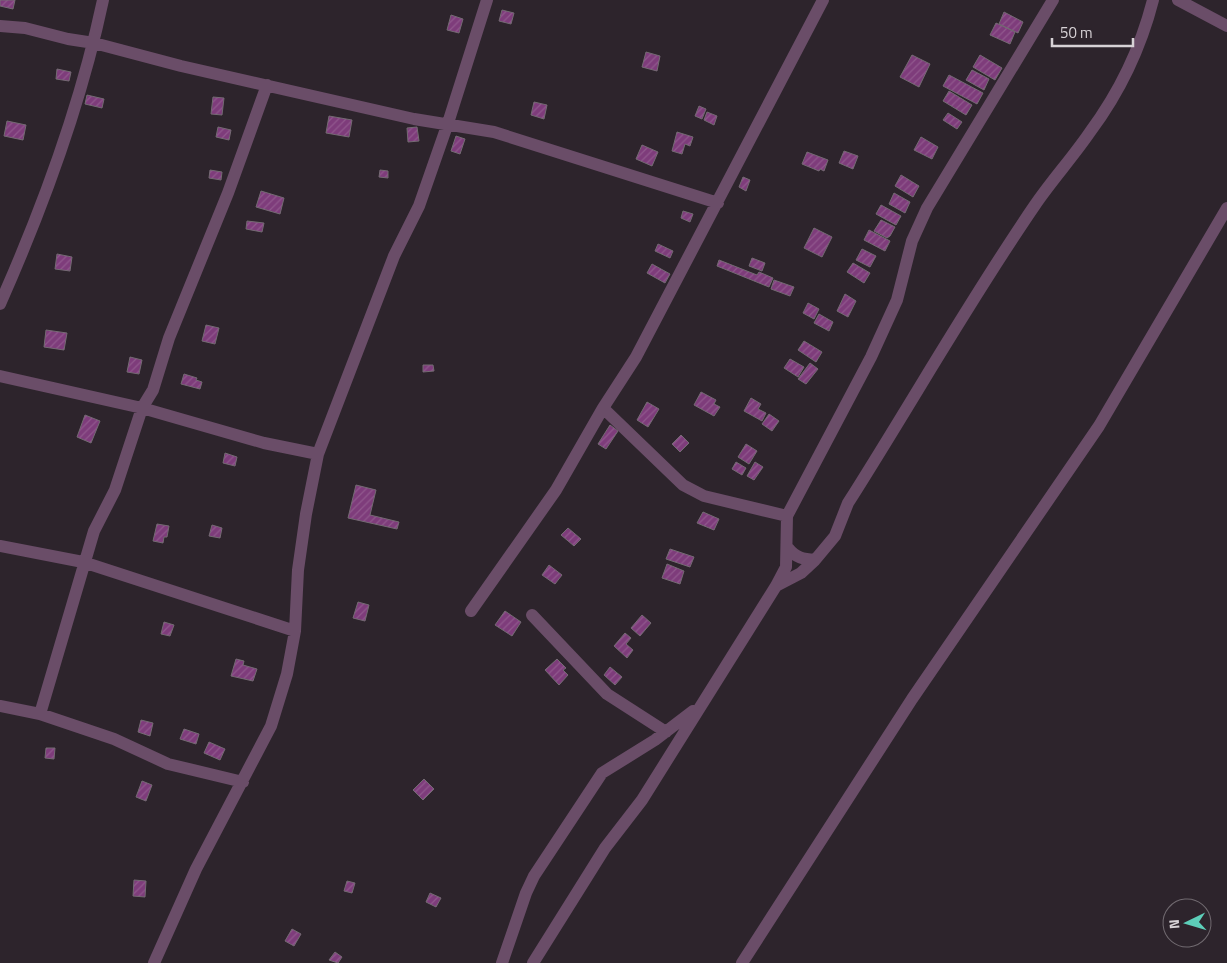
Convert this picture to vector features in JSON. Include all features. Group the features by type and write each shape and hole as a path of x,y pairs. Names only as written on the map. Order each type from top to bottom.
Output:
{"street":[{"path":"0,304 23,252 50,179 94,43 103,0"},
{"path":"154,963 196,869 271,726 287,674 296,631 298,570 306,514 318,454 394,256 419,206 448,123 487,0"},
{"path":"471,611 556,490 603,408 636,357 823,0"},
{"path":"533,963 604,848 642,800 776,586 786,567 788,548 785,532 787,516 871,357 897,300 912,241 928,208 1053,0"},
{"path":"776,586 801,573 815,560 835,536 848,503 1031,212 1091,132 1120,87 1144,30 1153,0"},
{"path":"1178,0 1227,26"},
{"path":"0,26 25,28 68,39 94,43 414,119 448,123 494,132 718,203"},
{"path":"40,714 83,562 94,531 115,490 142,408 153,390 169,338 228,193 267,85"},
{"path":"742,963 912,700 1099,426 1227,208"},
{"path":"0,376 142,408 264,443 318,454"},
{"path":"603,408 683,485 704,496 787,516"},
{"path":"0,546 83,562 296,631"},
{"path":"788,548 793,555 803,559 815,560"},
{"path":"532,615 606,694 666,732"},
{"path":"0,706 40,714 114,739 168,764 243,782"},
{"path":"502,963 534,876 602,773 666,732 700,706"}],"building":[{"path":"0,0 15,0 13,9 0,6"},
{"path":"502,10 514,13 511,24 499,21"},
{"path":"1004,12 1023,22 1018,33 999,24"},
{"path":"451,15 463,19 459,33 447,30"},
{"path":"996,23 1015,32 1010,44 990,35"},
{"path":"646,52 660,56 657,71 642,67"},
{"path":"912,55 930,64 919,87 900,77"},
{"path":"980,55 1002,68 995,80 973,67"},
{"path":"57,69 71,72 69,81 56,79"},
{"path":"972,70 989,79 984,90 966,80"},
{"path":"949,75 983,93 977,104 943,86"},
{"path":"949,91 972,105 966,115 943,101"},
{"path":"87,95 104,99 102,108 85,104"},
{"path":"213,97 224,98 222,115 211,114"},
{"path":"534,102 547,105 544,119 531,115"},
{"path":"699,106 706,109 702,119 695,116"},
{"path":"707,112 717,116 714,125 704,120"},
{"path":"948,113 962,122 957,129 943,120"},
{"path":"329,116 352,120 349,137 326,133"},
{"path":"7,121 26,125 23,140 4,136"},
{"path":"218,127 231,130 229,140 216,137"},
{"path":"417,127 419,141 408,142 407,128"},
{"path":"677,132 693,137 690,146 685,144 682,154 672,151"},
{"path":"456,136 465,139 460,154 451,151"},
{"path":"921,137 938,147 932,159 914,150"},
{"path":"642,145 658,152 652,166 636,159"},
{"path":"844,151 858,156 853,169 839,163"},
{"path":"807,152 828,160 824,171 820,169 819,171 802,164"},
{"path":"210,170 222,172 221,180 209,178"},
{"path":"380,170 388,171 388,178 379,177"},
{"path":"901,175 919,186 913,197 895,186"},
{"path":"743,177 750,180 746,191 739,187"},
{"path":"261,191 284,198 280,214 256,207"},
{"path":"894,193 910,202 905,213 889,204"},
{"path":"881,205 901,216 896,225 876,214"},
{"path":"683,211 693,214 690,222 681,218"},
{"path":"881,220 895,227 887,238 874,231"},
{"path":"247,221 264,223 262,232 246,229"},
{"path":"814,228 832,237 822,257 804,248"},
{"path":"869,230 890,241 885,251 864,240"},
{"path":"658,244 673,251 670,258 655,251"},
{"path":"862,249 876,256 870,267 856,260"},
{"path":"57,254 72,257 70,271 55,269"},
{"path":"752,258 765,263 762,271 749,266"},
{"path":"719,260 757,275 759,272 773,278 769,287 717,266"},
{"path":"853,263 870,273 864,283 847,272"},
{"path":"652,264 670,274 665,283 647,273"},
{"path":"774,280 794,287 790,296 771,289"},
{"path":"845,294 856,301 848,317 837,311"},
{"path":"808,303 819,309 814,319 803,313"},
{"path":"819,314 833,322 829,331 814,323"},
{"path":"206,325 219,328 215,344 202,341"},
{"path":"46,330 67,333 64,350 44,347"},
{"path":"804,341 822,352 816,362 798,350"},
{"path":"130,357 142,360 139,374 127,372"},
{"path":"790,359 804,367 798,377 784,368"},
{"path":"810,363 818,369 806,384 798,379"},
{"path":"423,365 433,365 434,371 423,372"},
{"path":"184,374 197,378 196,380 202,382 200,389 181,384"},
{"path":"701,392 716,400 714,404 720,407 714,416 694,405"},
{"path":"751,398 761,404 758,409 766,413 762,421 744,411"},
{"path":"647,402 659,409 648,427 637,420"},
{"path":"769,414 779,421 772,431 762,424"},
{"path":"85,415 100,421 91,443 77,437"},
{"path":"610,425 618,431 606,449 598,444"},
{"path":"681,435 689,443 680,452 672,444"},
{"path":"746,444 757,451 749,464 738,457"},
{"path":"225,453 237,457 235,466 223,463"},
{"path":"736,462 746,468 742,475 732,469"},
{"path":"755,462 763,467 754,480 747,476"},
{"path":"356,485 376,490 370,515 399,522 397,529 348,518"},
{"path":"703,512 719,519 714,530 697,523"},
{"path":"157,524 169,526 167,537 164,537 163,543 153,541"},
{"path":"212,525 222,528 220,538 209,536"},
{"path":"568,528 581,539 574,546 561,535"},
{"path":"670,549 694,557 690,567 666,559"},
{"path":"667,564 684,571 680,584 662,578"},
{"path":"549,565 562,575 555,584 542,575"},
{"path":"358,602 369,605 365,621 353,618"},
{"path":"505,611 521,622 512,636 495,625"},
{"path":"642,615 651,623 640,636 631,628"},
{"path":"164,622 174,625 170,636 161,634"},
{"path":"625,633 631,638 626,644 633,650 627,658 614,646"},
{"path":"236,659 244,661 243,665 257,669 253,681 231,676"},
{"path":"557,659 566,668 563,670 568,675 559,685 545,670"},
{"path":"610,667 622,677 615,685 604,675"},
{"path":"141,720 153,723 150,736 138,732"},
{"path":"184,729 199,734 196,744 180,739"},
{"path":"209,742 225,749 220,760 204,753"},
{"path":"46,748 55,748 54,759 45,758"},
{"path":"424,779 434,789 423,800 413,790"},
{"path":"142,781 152,785 146,801 136,797"},
{"path":"134,880 146,881 145,897 133,896"},
{"path":"347,881 355,883 352,893 344,891"},
{"path":"430,893 441,898 436,907 426,902"},
{"path":"292,929 301,934 294,946 285,941"},
{"path":"335,952 342,957 338,963 329,960"}]}
